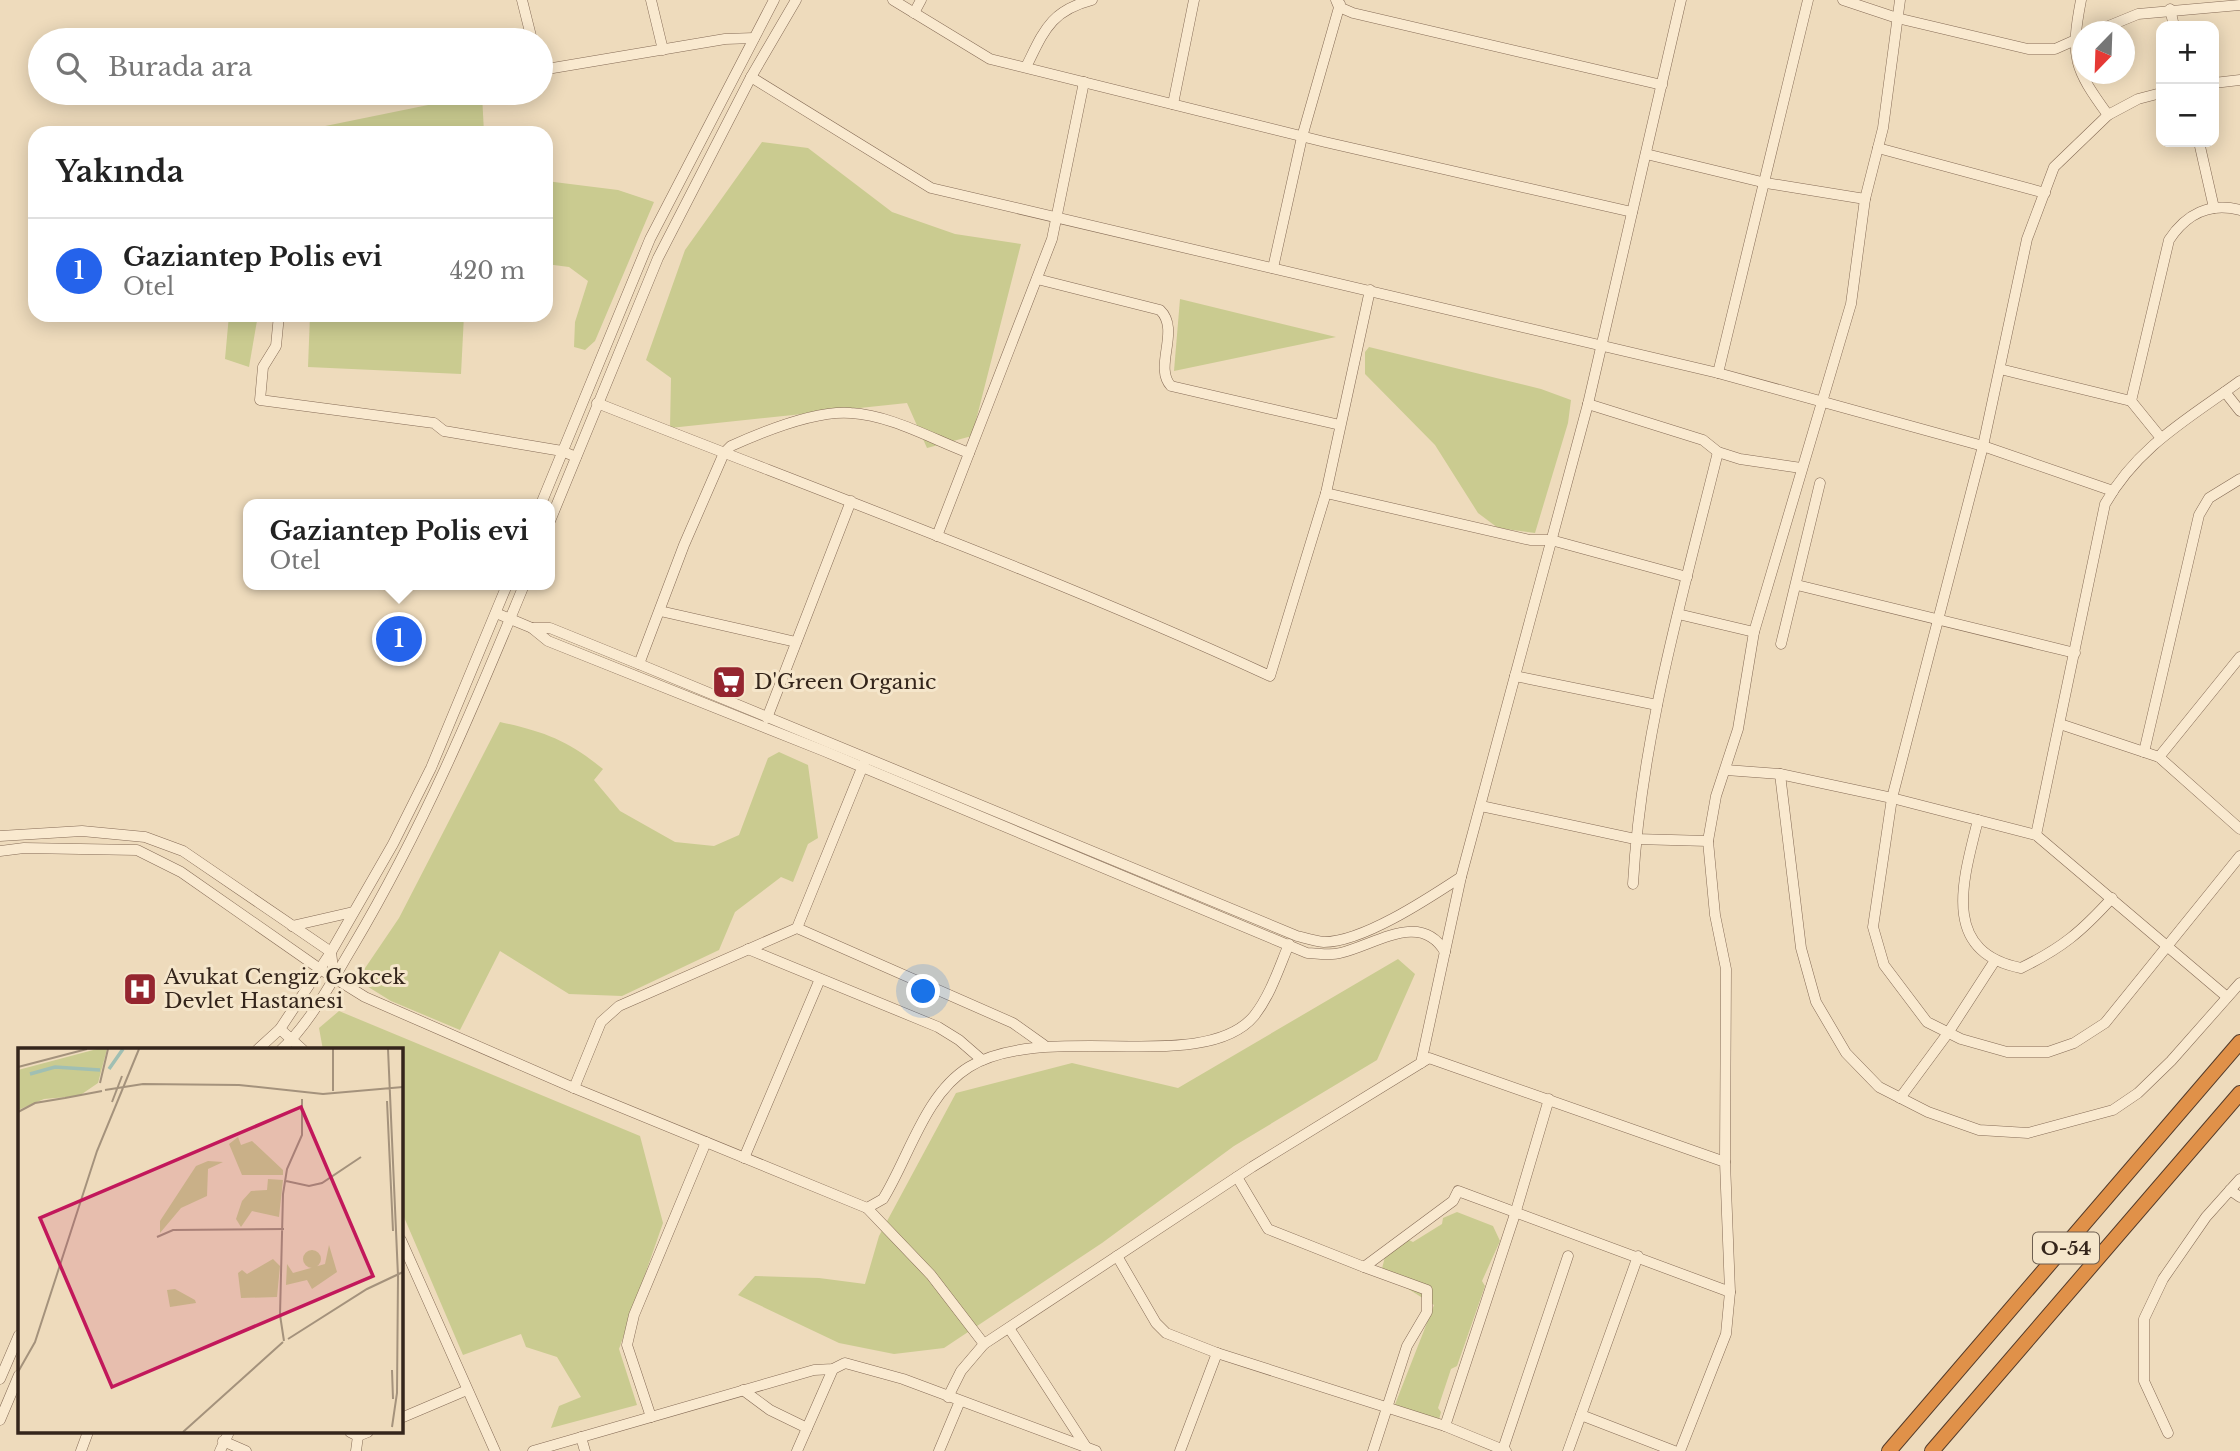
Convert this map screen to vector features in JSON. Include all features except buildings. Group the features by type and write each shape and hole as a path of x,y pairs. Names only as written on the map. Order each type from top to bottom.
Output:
{"highway":[{"name":"O-54","path":"1889,1451 2240,1042"},
{"name":"O-54","path":"1932,1451 2240,1093"}],"street":[{"path":"522,0 529,28"},
{"path":"651,0 663,50"},
{"path":"543,499 644,252 774,0"},
{"path":"555,509 657,258 751,77 796,0"},
{"path":"893,0 990,59 1302,136 1632,212"},
{"path":"914,13 921,0"},
{"path":"1026,67 1051,20 1067,7 1092,0"},
{"path":"1173,104 1194,0"},
{"path":"1421,1063 1461,877 1588,404 1681,0"},
{"path":"1718,373 1808,0"},
{"path":"1843,0 1897,18 2028,49 2055,50 2072,42"},
{"path":"1680,1451 1726,1334 1730,1292 1725,1162 1726,969 1715,915 1708,841 1716,796 1738,729 1754,632 1851,304 1865,199 1878,148 1900,0"},
{"path":"2079,21 2081,0"},
{"path":"1273,268 1302,136 1339,2 1662,85"},
{"path":"2121,21 2138,14 2170,9 2240,5"},
{"path":"2170,9 2173,21"},
{"path":"553,68 725,39 754,38"},
{"path":"751,77 931,188 1718,373 1983,446 2113,491"},
{"path":"2219,82 2240,80"},
{"path":"937,536 1052,239 1084,82"},
{"path":"2086,84 2108,115"},
{"path":"2156,94 2138,99 2108,115 2054,167 2028,239 1983,446 1892,798 1873,927 1884,965 1927,1022 2007,1052 2048,1052 2074,1043 2105,1023 2240,856"},
{"path":"2200,147 2214,208"},
{"path":"1878,148 2045,193"},
{"path":"1646,154 1766,183 1865,199"},
{"path":"2131,401 2169,240 2192,215 2214,208 2240,210"},
{"path":"1037,279 1160,310 1168,323 1166,377 1171,386 1340,425"},
{"path":"597,403 851,501 1183,637 1270,676 1326,493 1370,290"},
{"path":"278,322 276,345 263,367 260,400 434,423 444,431 562,451 576,457"},
{"path":"2000,369 2131,401 2161,439"},
{"path":"2036,835 2105,504 2122,475 2161,439 2240,381"},
{"path":"2225,392 2240,411"},
{"path":"1588,404 1703,440 1718,452 1740,459 1801,468"},
{"path":"639,664 724,453 734,444 819,415 841,412 876,417 969,453"},
{"path":"1633,884 1635,839 1657,705 1718,452"},
{"path":"2144,752 2199,515 2209,498 2240,479"},
{"path":"1780,644 1797,585 1820,483"},
{"path":"1326,493 1530,540 1551,540 1687,577"},
{"path":"767,718 851,501"},
{"path":"1797,585 2075,653"},
{"path":"259,1048 280,1029 331,952 412,808 506,590"},
{"path":"283,1048 292,1040 334,978 398,870 420,827 521,590"},
{"path":"660,611 796,642"},
{"path":"496,613 532,628 548,641 864,762 1221,906 1311,939 1324,942 1352,937 1419,904 1461,877"},
{"path":"1678,614 1754,632"},
{"path":"532,628 551,628 639,664 1307,953 1336,954 1401,931 1427,933 1438,940 1445,952"},
{"path":"2159,757 2240,657"},
{"path":"1515,676 1657,705"},
{"path":"2060,724 2159,757 2240,829"},
{"path":"574,1088 601,1022 619,1006 797,928 864,762"},
{"path":"1726,770 1780,774 1892,798 2036,835 2227,997"},
{"path":"1780,774 1801,948 1816,1002 1846,1053 1879,1087 1900,1098 1979,1130 2028,1133 2113,1110 2138,1093 2171,1061 2240,983"},
{"path":"1480,806 1635,839 1708,841"},
{"path":"1978,820 1964,875 1963,916 1975,946 1994,962 2021,968 2045,957 2077,936 2112,898"},
{"path":"0,836 82,831 145,837 183,851 331,952 334,978"},
{"path":"0,851 24,848 137,850 181,872 320,969 365,997 574,1088 867,1209 931,1275 984,1344"},
{"path":"292,926 353,912"},
{"path":"797,928 1013,1023 1044,1045"},
{"path":"867,1209 883,1199 941,1093 967,1068 1001,1051 1044,1045 1202,1043 1233,1035 1254,1016 1289,944"},
{"path":"748,949 938,1027 982,1060"},
{"path":"1900,1098 1994,962"},
{"path":"744,1158 820,979"},
{"path":"280,1029 301,1048"},
{"path":"948,1397 961,1371 984,1344 1237,1177 1429,1058 1725,1162"},
{"path":"1445,1426 1515,1214 1549,1099"},
{"path":"651,1417 626,1345 634,1315 706,1142"},
{"path":"1237,1177 1268,1229 1427,1290 1427,1312 1407,1346 1373,1451"},
{"path":"2168,1433 2144,1381 2144,1319 2163,1279 2206,1217 2240,1179"},
{"path":"2231,1189 2240,1197"},
{"path":"1364,1267 1453,1201 1458,1191 1730,1292"},
{"path":"402,1242 495,1451"},
{"path":"1117,1256 1156,1323 1166,1333 1217,1353 1445,1426 1505,1450 1568,1256"},
{"path":"1568,1451 1638,1256"},
{"path":"1009,1328 1091,1450"},
{"path":"0,1379 18,1337"},
{"path":"1180,1451 1217,1353"},
{"path":"533,1451 814,1370 833,1369 845,1363 903,1379 1091,1450"},
{"path":"797,1451 833,1369"},
{"path":"0,1420 18,1377"},
{"path":"402,1418 467,1390"},
{"path":"743,1390 771,1410 807,1428"},
{"path":"939,1451 960,1401"},
{"path":"1581,1415 1674,1451"},
{"path":"81,1451 87,1434"},
{"path":"581,1437 585,1451"},
{"path":"224,1441 246,1451"}],"green space":[{"path":"428,105 483,105 484,126 325,126"},
{"path":"762,142 808,148 892,212 955,234 1021,244 972,436 927,448 907,403 670,428 671,378 646,360 685,250"},
{"path":"553,182 618,190 654,202 595,341 585,350 574,347 575,322 588,281 569,267 553,265"},
{"path":"1180,299 1336,337 1174,371"},
{"path":"228,322 257,322 249,367 225,359"},
{"path":"310,322 464,322 461,374 308,367"},
{"path":"1369,347 1541,389 1571,400 1568,423 1535,533 1498,528 1478,513 1435,445 1365,374 1365,352"},
{"path":"500,722 555,738 590,759 603,769 594,780 620,811 675,842 714,846 739,835 768,758 779,752 808,765 818,838 808,844 793,882 781,877 735,912 719,950 622,996 569,994 500,951 460,1030 391,1001 357,980 399,918"},
{"path":"1398,959 1415,974 1377,1060 1234,1146 1102,1243 944,1348 894,1354 839,1343 738,1295 755,1276 819,1278 865,1284 879,1236 956,1093 1072,1063 1178,1088"},
{"path":"339,1011 640,1136 663,1223 619,1349 637,1405 551,1428 559,1406 581,1397 557,1357 526,1347 521,1334 463,1355 402,1212 402,1048 323,1048 319,1028"},
{"path":"1457,1212 1493,1226 1500,1241 1482,1281 1485,1286 1457,1366 1451,1369 1438,1408 1441,1412 1438,1423 1394,1407 1434,1305 1381,1272 1385,1257 1407,1239 1413,1242 1442,1224 1443,1218"}],"place":[{"name":"Gaziantep Polis evi","path":"399,639"},
{"name":"D'Green Organic","path":"729,682"},
{"name":"Avukat Cengiz Gokcek Devlet Hastanesi","path":"140,989"}]}
